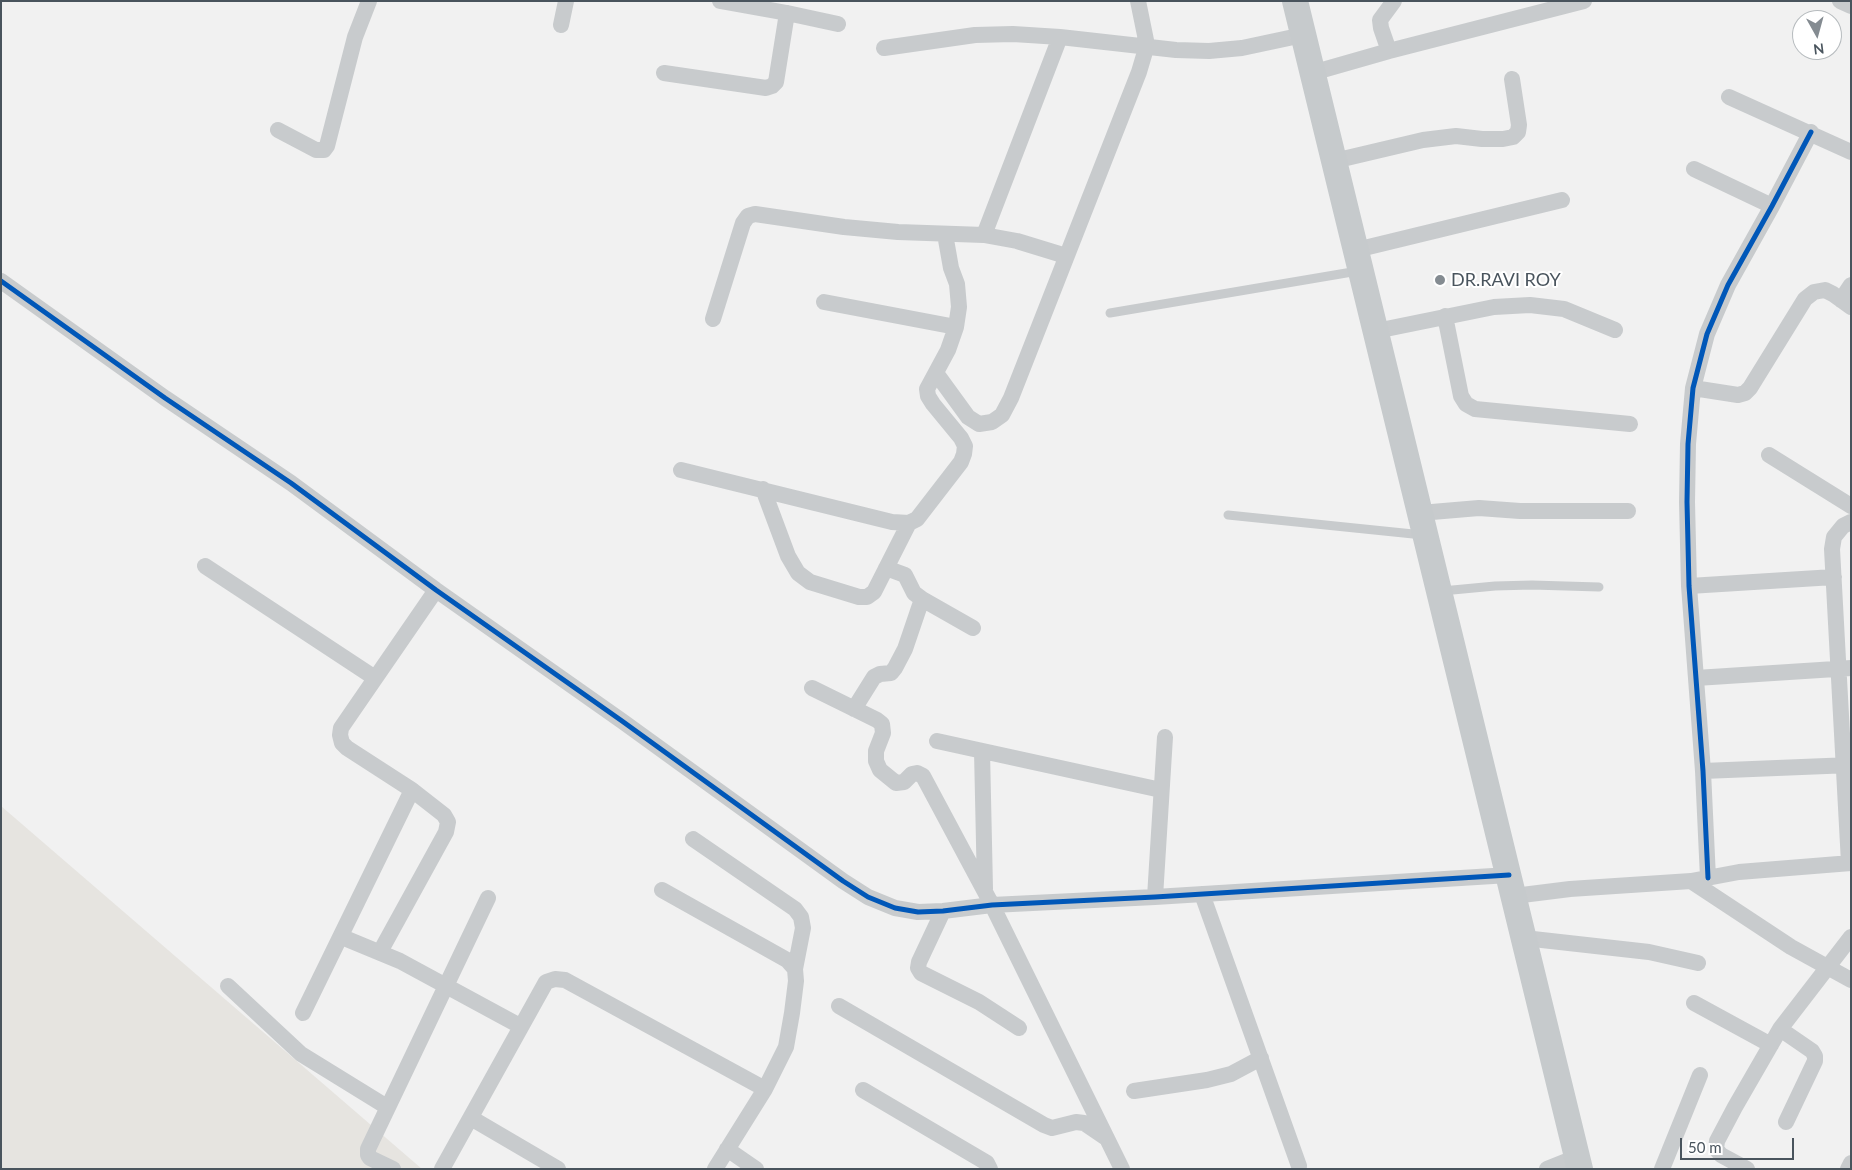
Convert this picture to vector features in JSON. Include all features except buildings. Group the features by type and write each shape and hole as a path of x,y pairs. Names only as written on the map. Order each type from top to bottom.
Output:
{"main road":[{"path":"1295,1 1578,1163"}],"street":[{"path":"278,130 316,150 324,150 327,146 355,37 369,1"},
{"path":"561,24 566,1"},
{"path":"720,1 838,24"},
{"path":"936,373 968,417 979,424 992,422 1002,415 1011,398 1139,72 1147,45 1138,1"},
{"path":"1389,51 1380,20 1394,1"},
{"path":"1312,74 1389,51 1584,1"},
{"path":"1840,1 1851,6"},
{"path":"664,73 766,88 772,86 776,82 786,13"},
{"path":"884,48 975,35 1013,34 1147,45 1176,50 1209,51 1242,48 1303,35"},
{"path":"984,235 1060,37"},
{"path":"1334,161 1423,140 1456,136 1482,139 1513,137 1518,132 1519,125 1512,80"},
{"path":"1729,97 1851,152"},
{"path":"1708,878 1703,771 1689,586 1688,444 1693,388 1707,334 1728,285 1810,132"},
{"path":"1694,169 1772,206"},
{"path":"1358,261 1562,200"},
{"path":"713,320 744,222 748,216 755,214 844,227 898,232 984,235 1016,241 1066,256"},
{"path":"681,470 892,522 909,523 917,519 961,462 965,446 962,438 928,396 927,389 948,350 956,327 959,307 957,284 951,268 945,234"},
{"path":"1,281 165,398 291,483 436,590 622,720 843,882 868,897 895,908 918,912 943,911 989,898 1155,897 1202,894 1511,886 1570,889 1691,882 1739,872 1850,863 1845,668 1832,549 1834,537 1843,526 1851,522"},
{"path":"1693,388 1738,395 1745,393 1750,388 1805,299 1814,292 1825,290 1846,304 1851,285"},
{"path":"824,302 956,327"},
{"path":"1376,331 1494,307 1530,305 1564,309 1614,330"},
{"path":"1445,316 1462,396 1466,404 1475,409 1630,424"},
{"path":"1769,455 1851,506"},
{"path":"763,489 788,556 798,573 810,582 858,598 867,597 874,592 909,523"},
{"path":"1423,524 1479,508 1528,511 1628,511"},
{"path":"205,566 375,678"},
{"path":"886,568 905,575 914,593 922,599 973,628"},
{"path":"1689,586 1834,577"},
{"path":"380,952 446,832 448,822 444,815 412,790 347,748 342,743 341,728 436,590"},
{"path":"854,709 874,677 880,674 891,673 895,668 905,649 922,599"},
{"path":"1696,678 1845,668"},
{"path":"812,688 882,724 883,733 876,751 876,761 880,770 896,783 904,782 912,774 918,773 923,776 989,898 1122,1169"},
{"path":"1155,897 1164,737"},
{"path":"937,741 1161,790"},
{"path":"982,751 989,898"},
{"path":"1703,771 1847,765"},
{"path":"303,1013 342,937 412,790"},
{"path":"693,839 795,909 801,917 803,928 795,970 795,990 786,1047 765,1089 715,1169"},
{"path":"1691,882 1792,947 1851,980"},
{"path":"662,890 787,960 795,970"},
{"path":"1202,894 1299,1166"},
{"path":"393,1169 370,1158 367,1152 488,898"},
{"path":"943,911 919,962 918,968 921,973 979,1002 1019,1028"},
{"path":"342,937 420,971 520,1026"},
{"path":"1747,1169 1720,1155 1716,1149 1717,1141 1780,1029 1851,937"},
{"path":"1524,938 1649,952 1698,963"},
{"path":"442,1169 546,982 555,978 565,980 765,1089"},
{"path":"228,986 301,1054 387,1107"},
{"path":"1694,1003 1771,1045"},
{"path":"839,1006 1044,1125 1052,1128 1076,1122 1084,1123 1106,1138"},
{"path":"1780,1029 1815,1056 1786,1122"},
{"path":"1134,1091 1207,1080 1231,1074 1261,1058"},
{"path":"1662,1169 1700,1076"},
{"path":"863,1090 987,1164 990,1169"},
{"path":"471,1118 536,1163 558,1169"},
{"path":"727,1150 756,1169"},
{"path":"1547,1169 1578,1163"},
{"path":"1848,1169 1851,1163"}],"lane":[{"path":"1110,313 1358,261"},
{"path":"1228,515 1423,524"},
{"path":"1439,591 1514,586 1598,587"}],"shaded area":[{"path":"1,806 422,1169 1,1169"}],"cycle path":[{"path":"1708,878 1703,771 1689,586 1688,444 1693,388 1707,334 1728,285 1811,132"},
{"path":"1,281 165,398 291,483 436,590 622,721 843,881 868,897 895,908 918,912 943,911 992,905 1509,875"}],"place":[{"name":"DR.RAVI ROY","path":"1440,280"}]}
